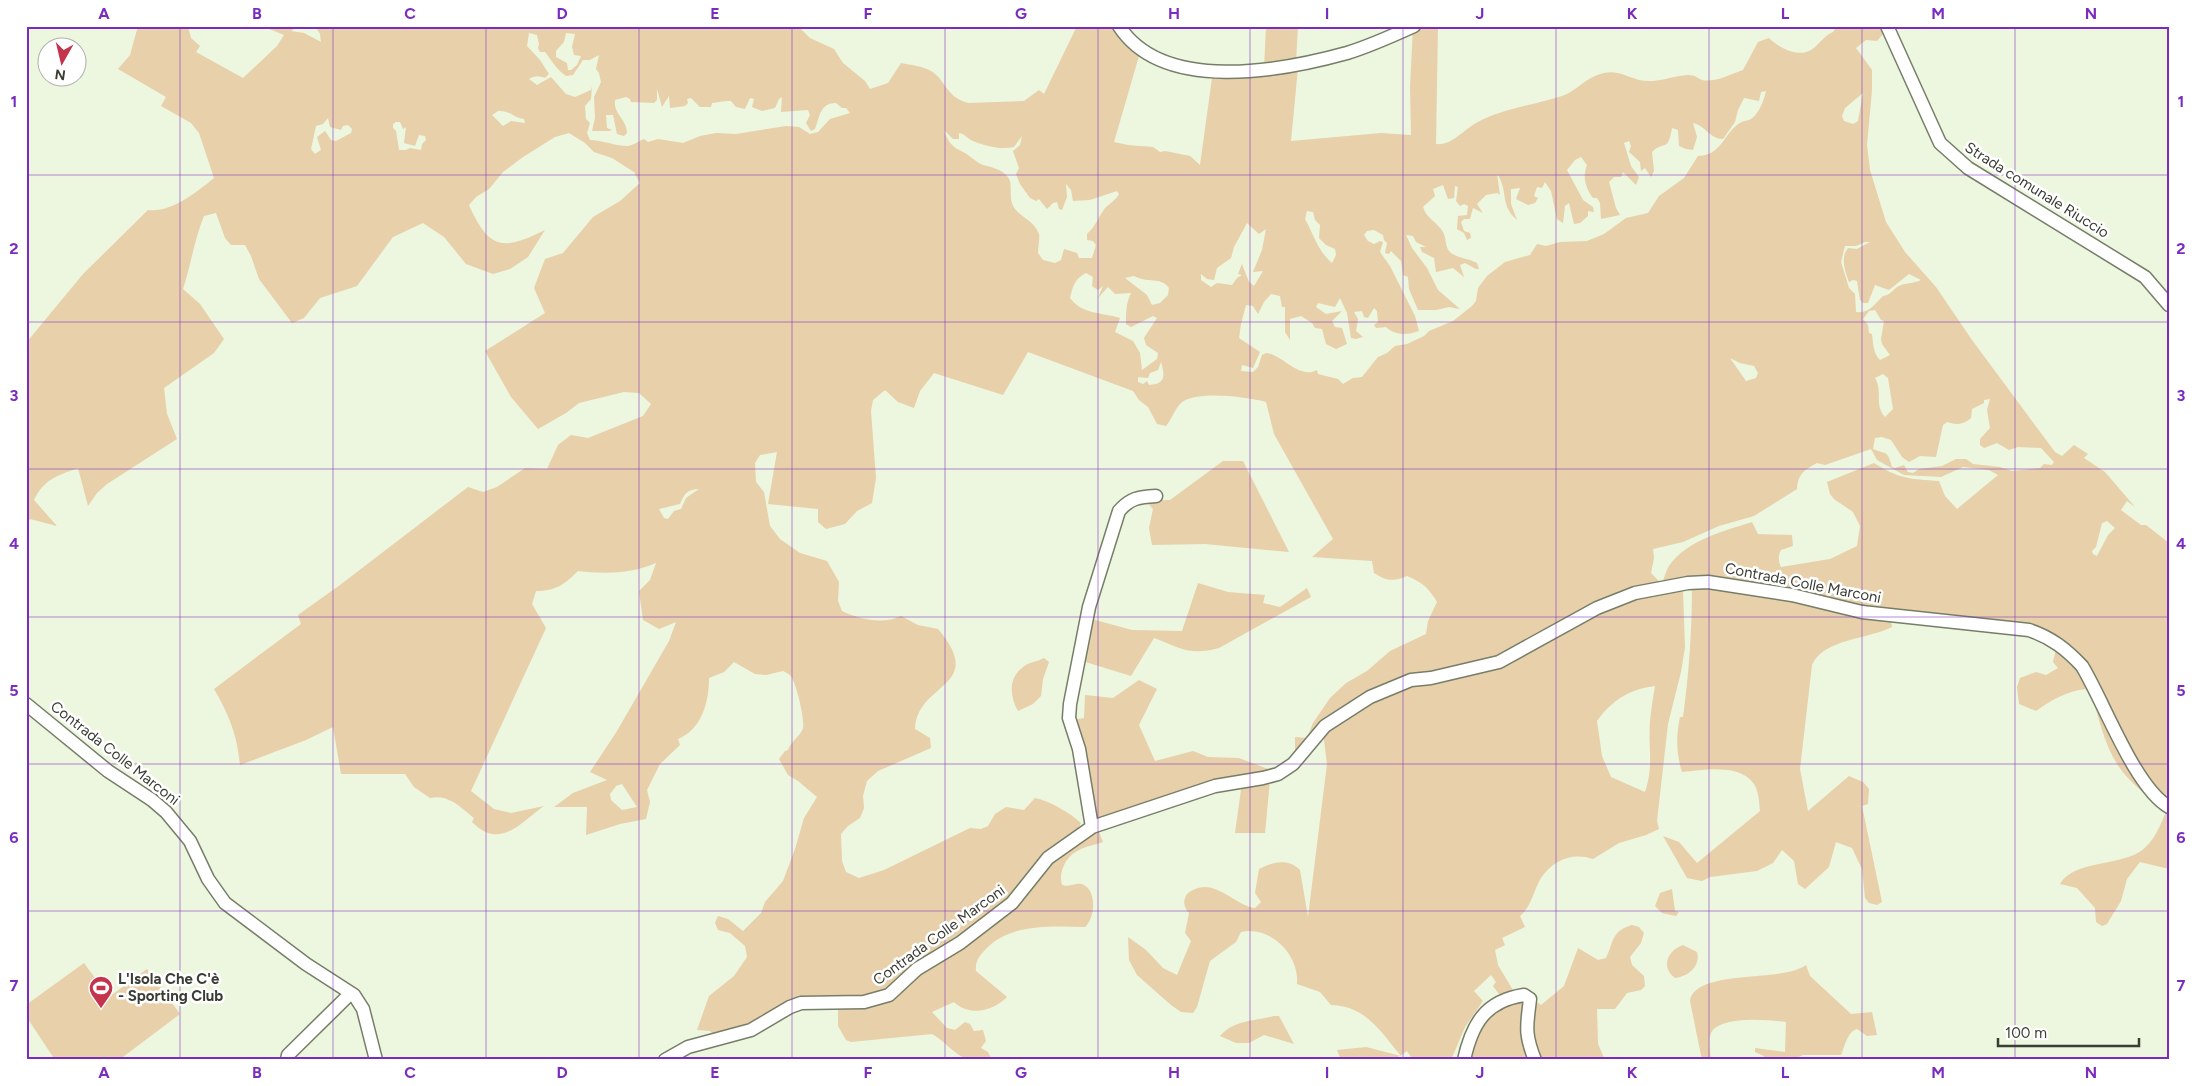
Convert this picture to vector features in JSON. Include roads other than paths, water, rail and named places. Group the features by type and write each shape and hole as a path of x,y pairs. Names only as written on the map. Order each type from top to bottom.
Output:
{"street":[{"path":"1119,26 1138,49 1175,65 1218,71 1256,71 1287,67 1348,52 1414,26"},
{"name":"Strada comunale Riuccio","path":"1888,26 1940,142 1953,156 1968,168 2145,277 2169,305"},
{"path":"1092,827 1079,749 1069,718 1077,664 1089,607 1119,511 1126,502 1136,497 1156,496"},
{"name":"Contrada Colle Marconi","path":"665,1060 688,1047 750,1030 801,1002 864,1002 889,995 917,968 960,943 1012,903 1048,858 1092,827 1215,786 1278,774 1292,764 1325,726 1349,708 1370,697 1411,680 1431,678 1499,662 1597,608 1635,593 1688,583 1708,582 1792,595 1862,612 2029,630 2048,636 2070,653 2082,666 2145,784 2162,804 2169,807"},
{"name":"Contrada Colle Marconi","path":"26,704 108,771 152,800 166,812 190,841 208,879 225,903 299,959 352,993 363,1009 376,1060"},
{"path":"287,1060 288,1055 352,993"},
{"path":"1464,1060 1468,1039 1491,1005 1524,995 1530,999 1527,1016 1527,1036 1535,1060"}],"place":[{"name":"L'Isola Che C'è - Sporting Club","path":"101,1009"}]}
